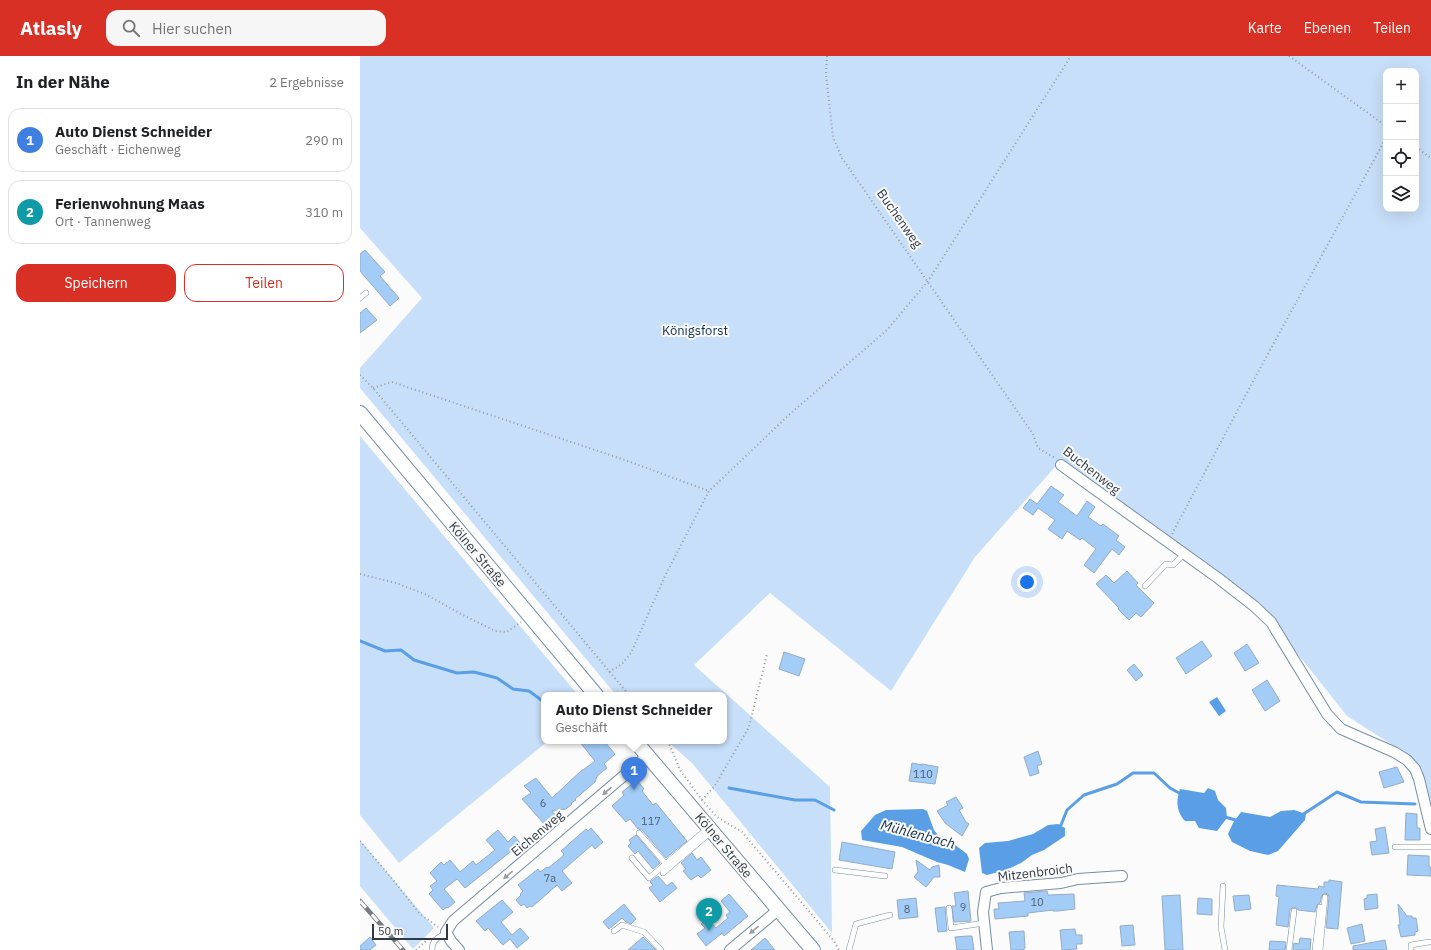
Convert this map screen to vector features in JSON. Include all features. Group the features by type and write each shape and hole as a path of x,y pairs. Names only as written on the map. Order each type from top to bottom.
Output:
{"main road":[{"name":"Kölner Straße","path":"360,413 593,692"},
{"name":"Kölner Straße","path":"638,744 697,804 710,830 813,950"}],"street":[{"name":"Buchenweg","path":"1061,465 1218,578 1254,606 1271,622 1327,714 1341,729 1394,752 1407,760 1415,769 1419,779 1431,829"},
{"name":"Eichenweg","path":"446,933 453,921 648,756"},
{"name":"Mitzenbroich","path":"987,950 982,912 986,892 1001,888 1061,883 1078,879 1122,876"},
{"path":"737,948 778,910"},
{"path":"446,933 460,950"}],"lane":[{"path":"360,298 366,293"},
{"path":"1145,586 1166,564 1172,565 1184,554"},
{"path":"632,858 649,878 710,830"},
{"path":"663,873 710,830"},
{"path":"639,832 666,864"},
{"path":"1395,846 1431,847"},
{"path":"835,870 885,876"},
{"path":"1223,886 1221,927 1224,950"},
{"path":"1320,950 1325,897"},
{"path":"1315,950 1320,907"},
{"path":"949,908 951,928 984,924"},
{"path":"1289,950 1294,911"},
{"path":"849,950 856,924 890,915"},
{"path":"614,931 622,925 644,932 661,950"},
{"path":"432,950 432,944 436,938 446,933"},
{"path":"1411,950 1411,945 1429,942"}],"path":[{"name":"Buchenweg","path":"827,56 826,74 833,137 842,158 1033,434 1038,448 1052,455 1061,465"},
{"path":"609,672 622,664 631,653 666,576 709,491 791,413 887,330 928,281 1072,56"},
{"path":"1289,56 1383,124"},
{"path":"1168,542 1385,140"},
{"path":"1419,149 1431,158"},
{"path":"360,375 626,692"},
{"path":"372,388 392,382 622,459 709,491"},
{"path":"360,574 396,583 427,594 461,614 495,631 507,632 521,622"},
{"path":"697,804 714,787 749,727 767,654"},
{"path":"669,744 697,804 742,832 834,941 839,950"},
{"path":"360,841 420,914 446,933"}],"green space":[{"name":"Königsforst","path":"360,56 1431,56 1431,817 1422,769 1411,757 1347,716 1270,619 1055,467 975,557 891,691 770,593 694,665 724,692 613,692 360,388 360,368 422,298 360,228"},
{"path":"360,436 575,692 541,692 541,744 544,744 399,863 360,815"},
{"name":"Königsforst","path":"727,695 830,787 832,933 692,763 670,744 727,744"},
{"path":"360,840 434,928 413,949 360,886"}],"water":[{"path":"1217,697 1226,711 1219,716 1209,702"},
{"path":"1208,788 1215,791 1218,800 1226,808 1227,818 1217,831 1199,828 1195,821 1185,821 1178,810 1177,802 1180,789 1204,793"},
{"path":"923,809 927,811 934,830 938,835 946,838 967,854 969,859 965,872 902,847 862,840 861,831 875,815 886,810"},
{"path":"1294,810 1306,814 1305,820 1278,851 1268,855 1250,851 1232,842 1228,834 1233,823 1241,812 1270,817 1281,811"},
{"path":"1058,824 1065,828 1065,836 1044,850 1006,870 987,875 982,873 979,848 985,843 1008,841 1033,834 1048,825"}],"building":[{"path":"365,250 385,272 380,276 399,298 390,306 360,271 360,254"},
{"path":"366,308 377,320 360,333 360,313"},
{"path":"1051,486 1064,495 1058,502 1077,516 1087,501 1095,507 1088,517 1101,526 1103,524 1119,536 1116,540 1125,547 1119,555 1112,549 1094,573 1084,565 1096,549 1082,538 1080,540 1067,531 1062,539 1048,529 1055,520 1038,508 1033,515 1023,508 1030,499 1037,504"},
{"path":"1127,571 1138,583 1136,585 1154,603 1141,617 1136,613 1129,620 1096,584 1106,575 1114,583"},
{"path":"1202,641 1212,656 1186,674 1176,658"},
{"path":"1247,644 1259,663 1245,671 1234,653"},
{"path":"784,652 805,659 799,676 779,669"},
{"path":"1134,664 1143,675 1136,681 1127,670"},
{"path":"1267,680 1280,701 1265,711 1252,690"},
{"path":"581,744 607,744 615,754 604,764 607,768 597,776 595,782 575,799 576,800 571,803 572,804 566,809 552,811 557,817 546,826 522,799 531,793 524,786 536,778 552,798 582,770 595,761"},
{"path":"1038,751 1042,764 1037,766 1039,773 1030,776 1024,757"},
{"path":"912,763 938,767 935,784 909,781"},
{"path":"1397,767 1404,782 1384,788 1379,772"},
{"path":"637,780 644,789 642,791 653,805 656,803 687,841 666,858 642,830 638,829 630,819 626,822 612,806 624,795 622,792"},
{"path":"956,797 963,808 959,810 966,822 969,824 962,836 945,823 937,811 948,805 946,802"},
{"path":"1406,813 1417,814 1417,828 1420,828 1420,840 1405,840"},
{"path":"1385,827 1389,853 1372,855 1370,842 1377,841 1375,829"},
{"path":"591,828 603,842 595,849 592,845 562,871 572,883 562,891 557,885 532,907 530,906 527,908 524,904 521,906 516,900 523,891 518,885 538,869 540,872 547,867 548,868 562,857 564,854 561,851 586,829 588,831"},
{"path":"498,830 508,842 514,836 523,846 517,852 514,849 465,888 457,879 444,889 455,902 443,910 429,894 433,890 430,886 437,881 430,873 441,862 444,865 450,860 460,872 473,861 476,865 495,850 486,840"},
{"path":"636,835 660,863 653,869 638,851 635,854 628,846 631,843 629,840"},
{"path":"842,842 895,852 892,869 839,860"},
{"path":"692,853 697,860 701,857 711,870 701,878 698,875 691,880 683,871 686,869 681,863"},
{"path":"1408,855 1429,856 1431,876 1407,875"},
{"path":"916,860 930,870 932,867 939,865 940,877 934,877 926,887 914,877 918,872"},
{"path":"658,876 667,886 672,882 677,888 660,902 649,888 653,885 650,882"},
{"path":"1329,880 1342,882 1338,929 1326,928 1329,897 1328,894 1325,893 1322,895 1315,912 1298,910 1293,907 1290,910 1288,927 1276,925 1279,897 1276,896 1277,885 1318,889 1319,886 1324,887 1324,882 1329,882"},
{"path":"968,891 971,921 954,922 952,906 956,906 954,893"},
{"path":"1047,891 1048,895 1074,894 1075,909 1028,913 1028,916 995,919 994,909 999,909 998,903 1025,901 1024,893"},
{"path":"729,894 748,916 724,936 722,933 706,946 697,934 705,928 701,924 707,918 716,928 728,918 726,915 730,912 721,901"},
{"path":"1377,894 1378,908 1365,910 1364,899 1367,898 1367,895"},
{"path":"1180,895 1183,950 1165,950 1162,896"},
{"path":"1249,895 1251,909 1235,911 1233,896"},
{"path":"916,898 918,917 899,919 897,900"},
{"path":"1198,898 1212,899 1212,915 1197,914"},
{"path":"502,900 513,912 501,922 512,935 520,928 529,938 517,948 510,939 503,945 488,928 485,931 476,921"},
{"path":"624,904 636,919 631,924 622,918 609,929 603,922"},
{"path":"1398,904 1407,916 1416,918 1418,931 1415,932 1415,935 1401,937 1398,925 1400,925"},
{"path":"945,907 947,931 938,932 935,908"},
{"path":"1362,924 1365,941 1351,944 1347,928"},
{"path":"1133,925 1135,945 1122,946 1120,926"},
{"path":"1075,929 1076,935 1082,935 1082,944 1076,944 1077,949 1062,950 1060,930"},
{"path":"1024,931 1024,950 1011,950 1009,932"},
{"path":"972,936 974,950 957,950 955,937"},
{"path":"370,937 376,945 370,950 360,950 360,946"},
{"path":"643,937 656,950 628,950"},
{"path":"765,938 775,950 751,950"},
{"path":"1300,938 1311,939 1310,950 1293,950 1294,943 1299,944"},
{"path":"1385,940 1387,950 1353,950 1353,946"},
{"path":"1270,941 1286,942 1285,950 1269,950"}],"waterway":[{"name":"Mühlenbach","path":"360,641 385,651 401,650 414,660 457,673 474,672 497,678 513,689 529,691 541,700"},
{"name":"Mühlenbach","path":"1058,828 1061,825 1067,810 1084,795 1117,784 1133,773 1154,773 1170,788 1181,794"},
{"name":"Mühlenbach","path":"729,788 795,800 815,800 834,810"},
{"name":"Mühlenbach","path":"1302,815 1337,792 1361,802 1415,804"},
{"name":"Mühlenbach","path":"1225,817 1239,821"}],"railway":[{"path":"360,901 403,950"}],"place":[{"name":"Auto Dienst Schneider","path":"634,790"},
{"name":"Ferienwohnung Maas","path":"709,931"}]}
